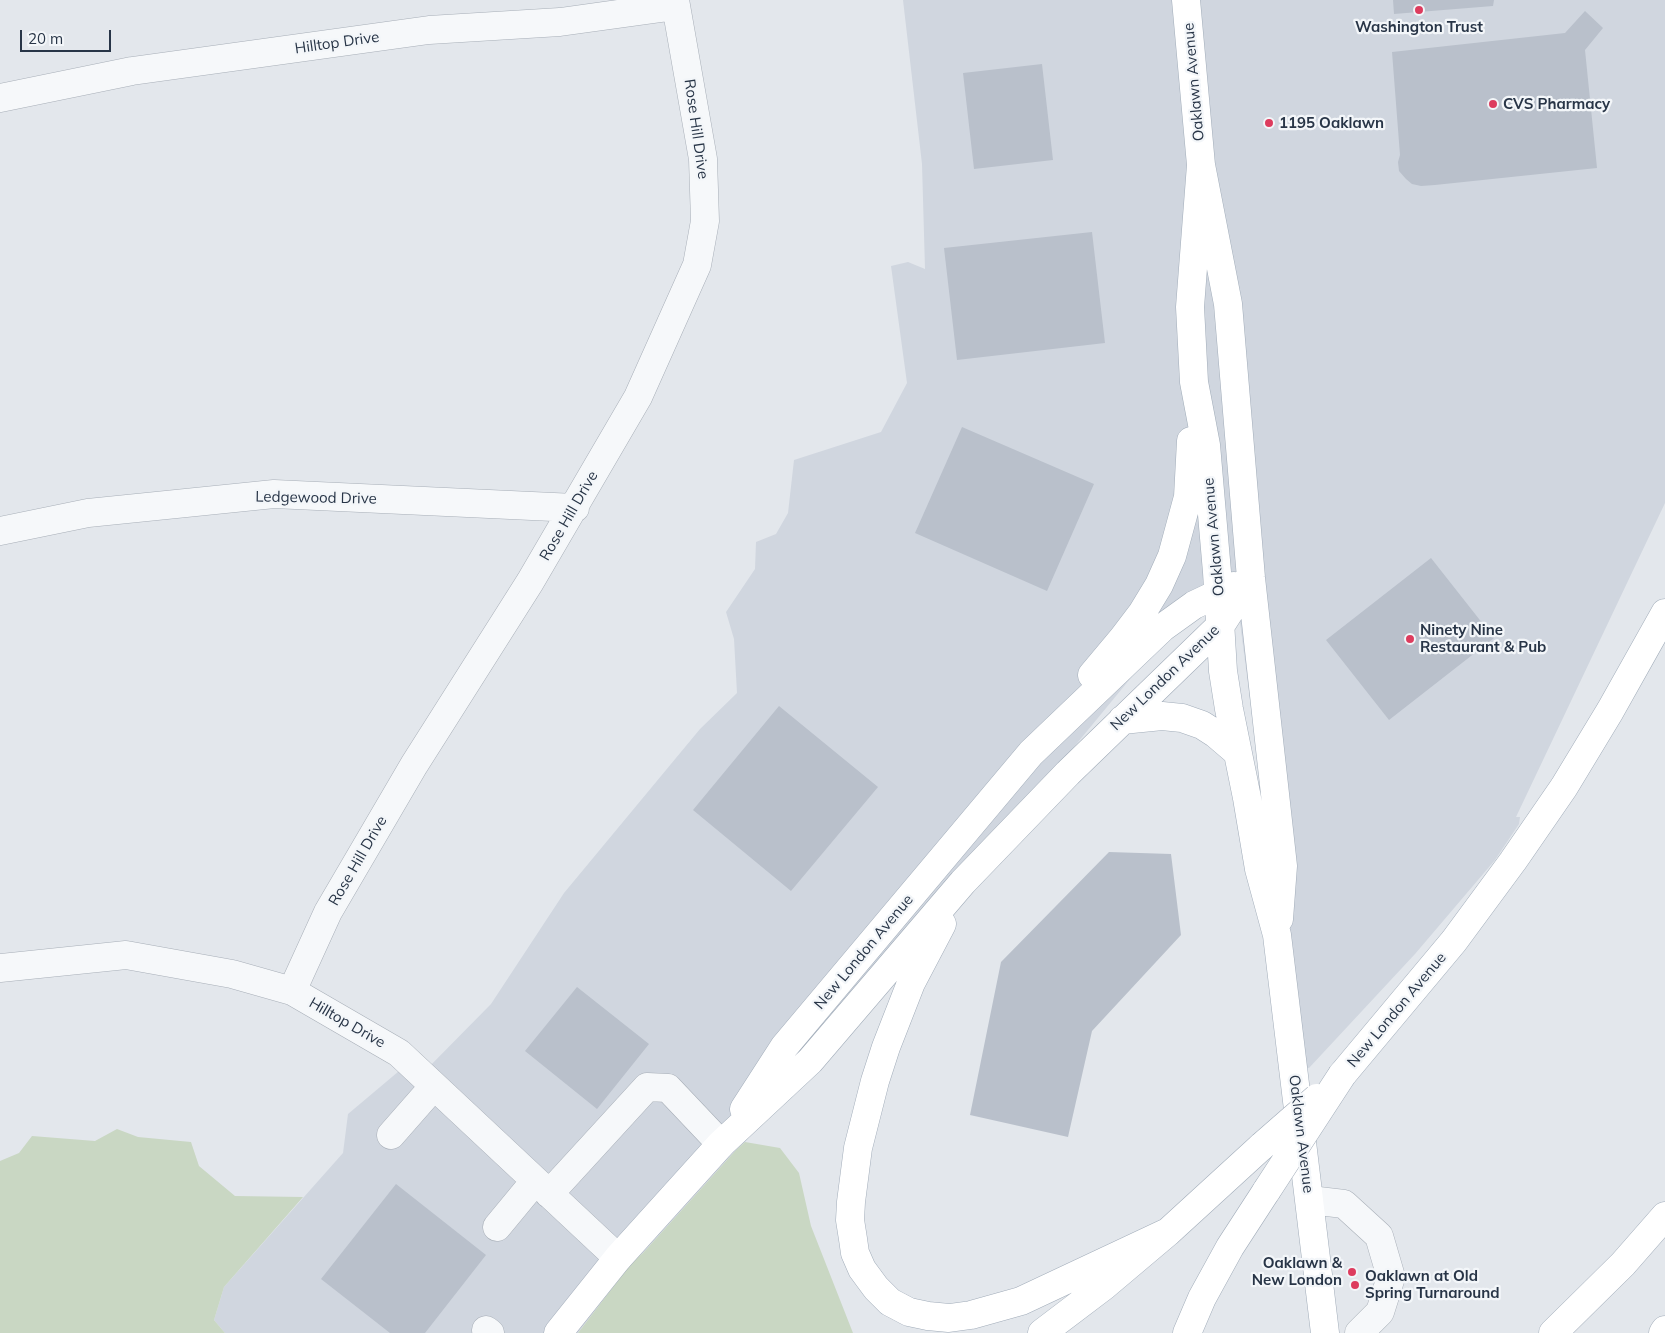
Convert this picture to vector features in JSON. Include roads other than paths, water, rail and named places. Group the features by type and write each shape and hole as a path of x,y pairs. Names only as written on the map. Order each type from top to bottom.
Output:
{"main road":[{"name":"Oaklawn Avenue","path":"1186,0 1202,165 1228,304 1251,578 1277,935 1325,1333"},
{"name":"Oaklawn Avenue","path":"1202,165 1190,307 1194,382 1206,445 1224,671 1237,752 1247,798 1271,868"},
{"path":"1031,753 1142,613 1159,585 1172,556 1188,497 1191,469 1194,382"},
{"name":"New London Avenue","path":"721,1144 784,1047 1031,753 1162,628 1194,605 1251,578"},
{"name":"New London Avenue","path":"558,1333 618,1258 721,1144 810,1061 963,882 1122,720 1221,625 1251,578"},
{"name":"New London Avenue","path":"1042,1333 1104,1286 1168,1232 1342,1075 1454,940 1513,861 1574,770 1624,687 1665,612"},
{"path":"1122,720 1162,716 1182,718 1202,725 1237,752"},
{"path":"963,882 905,997 886,1047 866,1115 858,1148 850,1220 855,1254 862,1269 876,1288 890,1302 909,1312 949,1318 970,1315 1021,1301 1168,1232"},
{"path":"1187,1333 1202,1298 1230,1247 1342,1075"},
{"path":"1553,1333 1623,1264 1665,1216"}],"street":[{"name":"Hilltop Drive","path":"0,98 141,69 429,30 560,22 676,3"},
{"name":"Rose Hill Drive","path":"292,991 328,912 358,860 414,766 575,508 638,397 698,265 706,221 703,159 676,3"},
{"name":"Ledgewood Drive","path":"0,531 88,513 274,494 575,508"},
{"name":"Hilltop Drive","path":"0,968 126,956 232,974 292,991 399,1053 618,1258"},
{"path":"390,1135 434,1086"},
{"path":"497,1227 542,1188 647,1087 668,1088 721,1144"},
{"path":"1310,1200 1344,1204 1379,1236 1391,1277 1380,1312 1359,1333"}],"place":[{"name":"Washington Trust","path":"1419,10"},
{"name":"CVS Pharmacy","path":"1493,104"},
{"name":"1195 Oaklawn","path":"1269,123"},
{"name":"Ninety Nine Restaurant & Pub","path":"1410,639"},
{"name":"Oaklawn & New London","path":"1352,1272"},
{"name":"Oaklawn at Old Spring Turnaround","path":"1355,1285"}]}
